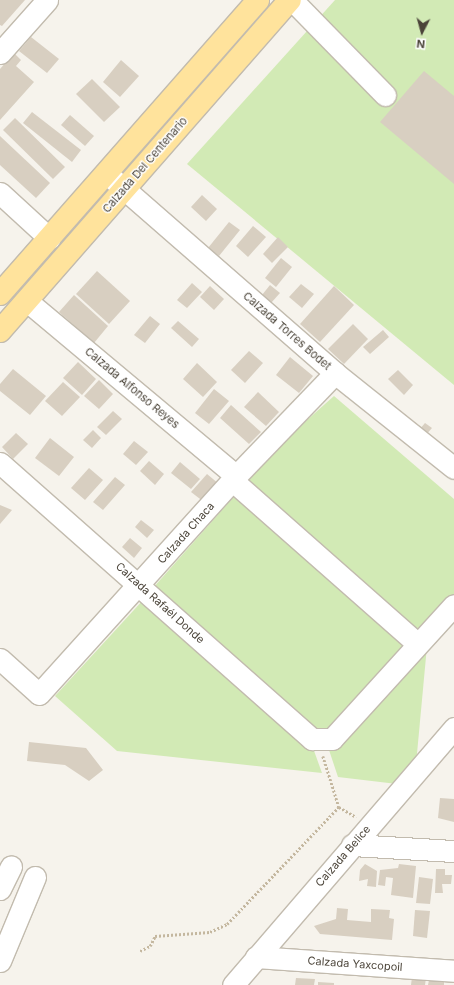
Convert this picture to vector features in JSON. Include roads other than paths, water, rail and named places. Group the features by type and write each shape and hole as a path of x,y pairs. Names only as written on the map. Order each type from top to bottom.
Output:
{"main road":[{"path":"0,294 258,0"},
{"name":"Calzada Del Centenario","path":"0,331 291,0"}],"street":[{"path":"0,53 47,0"},
{"path":"291,0 385,95"},
{"name":"Calzada Torres Bodet","path":"106,173 335,373 454,468"},
{"path":"0,194 50,238"},
{"name":"Calzada Alfonso Reyes","path":"27,300 234,478 417,644"},
{"name":"Calzada Chaca","path":"0,659 38,694 139,585 234,478 335,373"},
{"name":"Calzada Rafaél Donde","path":"0,463 312,739 320,742 332,740 417,644"},
{"path":"417,644 454,605"},
{"name":"Calzada Belice","path":"233,985 454,728"},
{"path":"352,845 454,851"},
{"path":"0,890 11,866"},
{"path":"0,961 35,876"},
{"name":"Calzada Yaxcopoil","path":"256,957 454,971"}]}
